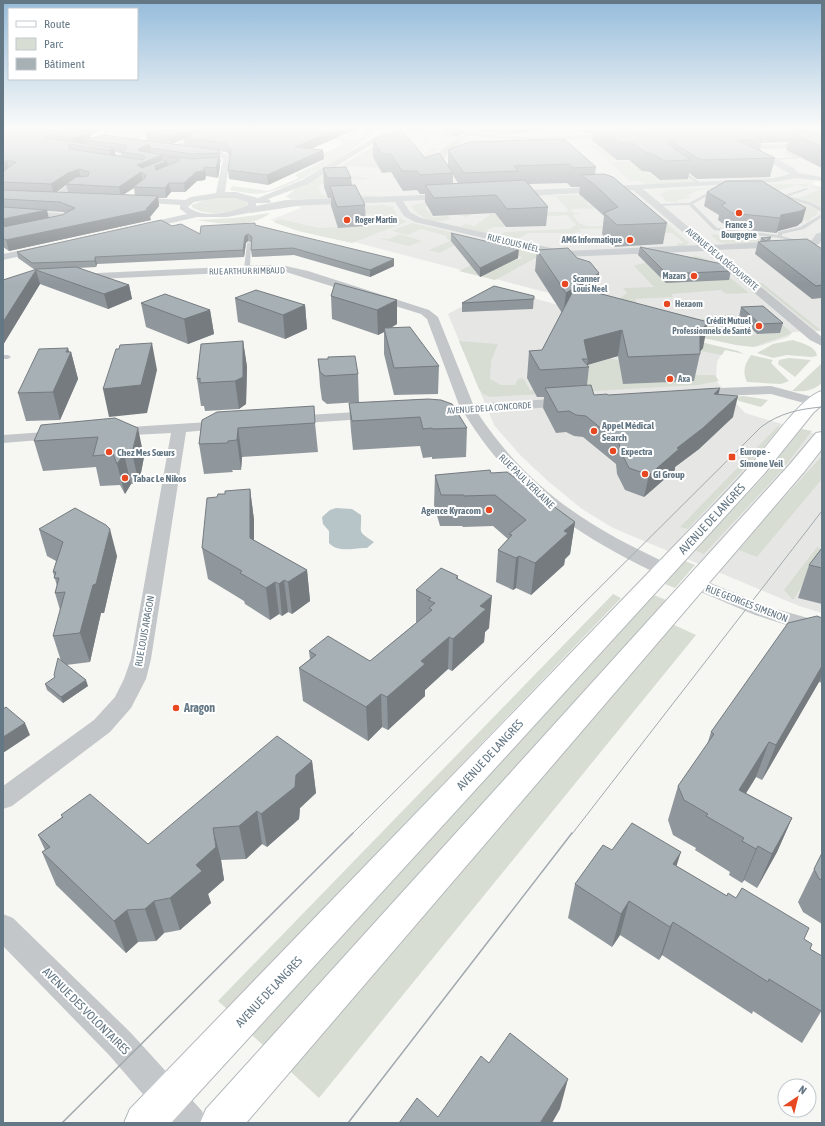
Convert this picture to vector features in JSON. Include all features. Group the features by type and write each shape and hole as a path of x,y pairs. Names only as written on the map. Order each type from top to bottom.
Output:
{"main road":[{"name":"AVENUE DE LANGRES","path":"144,1123 665,570 818,405"},
{"path":"220,1123 798,468 822,437"}],"street":[{"path":"220,195 221,180"},
{"path":"250,200 271,195 310,180"},
{"path":"449,180 454,187"},
{"path":"503,195 783,180"},
{"path":"71,197 53,196 72,182 86,183"},
{"name":"AVENUE DE LA DÉCOUVERTE","path":"636,188 657,204 814,337 822,342"},
{"path":"133,192 124,199 186,203 200,197 236,195 250,200 310,203 461,197"},
{"path":"271,195 278,201 286,203"},
{"path":"246,210 252,206 253,203 250,200"},
{"name":"RUE LOUIS NÉEL","path":"398,200 407,214 418,220 557,254 710,249 803,244"},
{"path":"186,203 184,208 190,212 200,214"},
{"path":"133,229 200,214 236,213 286,203"},
{"path":"3,213 62,216 71,218 47,225"},
{"path":"803,244 816,242 819,236 822,235"},
{"path":"3,257 49,247"},
{"name":"RUE ARTHUR RIMBAUD","path":"67,277 276,268 295,271 413,307 430,314 468,409"},
{"name":"AVENUE DE LA DÉCOUVERTE","path":"807,330 822,336"},
{"path":"680,394 735,390 818,405"},
{"name":"AVENUE DE LA CONCORDE","path":"416,412 580,401"},
{"name":"RUE PAUL VERLAINE","path":"468,409 491,445 511,469 556,509 616,547 665,570"},
{"path":"274,421 385,414"},
{"path":"97,433 242,423"},
{"name":"RUE LOUIS ARAGON","path":"3,799 102,726 123,702 135,679 141,659 178,428"},
{"path":"3,439 74,434"},
{"name":"RUE GEORGES SIMENON","path":"696,583 762,611 822,630"},
{"name":"AVENUE DES VOLONTAIRES","path":"3,927 120,1044 168,1098"},
{"path":"168,1098 190,1123"}],"lane":[{"path":"694,180 700,184"},
{"path":"777,199 807,189"},
{"path":"657,204 690,204 710,193 725,193"},
{"path":"785,196 820,208 822,211"},
{"path":"236,213 310,203"},
{"path":"690,204 716,229 780,237 803,244"},
{"path":"780,237 780,233 802,228 822,215"},
{"path":"247,269 249,243"}],"shaded area":[{"path":"326,180 815,180 812,184 822,187 822,331 793,332 788,337 756,347 270,220 301,208 286,196 318,184"},
{"path":"496,288 724,350 717,362 716,381 745,413 822,436 822,613 799,606 613,528 582,509 549,482 521,456 494,425 448,314"},
{"path":"336,508 352,509 361,515 361,531 374,542 367,548 347,549 337,548 329,543 329,531 323,524 322,517 330,510"}],"green space":[{"path":"295,180 300,180 278,189 260,194 230,190 232,186 268,191"},
{"path":"314,180 361,180 329,181 329,184 321,184 318,187 322,195 374,195 376,197 293,199 286,197 295,189"},
{"path":"628,180 690,180 695,183 646,185 640,181 630,181"},
{"path":"770,184 805,184 822,188 822,207 797,198 819,190 809,185 805,187 797,185 777,191 760,187 702,189 688,195 690,198 677,200 680,203 666,201 660,194 667,190"},
{"path":"617,193 636,197 648,206 584,197 582,198 590,201 587,202 589,205 611,208 571,209 574,213 581,214 573,215 579,223 595,226 619,225 661,218 689,243 684,246 679,246 676,244 684,243 672,233 661,233 654,227 579,229 581,232 573,233 579,240 588,240 590,242 580,242 569,233 528,233 515,240 497,236 505,232 570,229 576,225 567,215 500,220 506,227 495,227 486,230 494,233 491,234 460,227 465,224 475,226 492,213 474,213 466,217 458,215 467,215 464,211 565,212 569,211 556,197 549,196"},
{"path":"237,197 249,203 245,207 238,210 221,213 204,212 192,207 192,205 210,198"},
{"path":"794,199 818,210 818,213 808,221 782,216 805,213 799,208 803,206"},
{"path":"440,202 443,205 425,207 433,217 448,216 450,219 444,221 428,220 415,211 411,206 419,203"},
{"path":"383,205 393,207 397,216 406,222 352,243 298,231 273,222 280,219 319,228 377,225 372,214 356,214 352,206"},
{"path":"270,213 263,218 254,221 235,224 197,220 234,218"},
{"path":"412,223 471,237 439,253 429,250 450,241 445,237 448,236 421,229 407,235 392,231"},
{"path":"400,234 422,241 409,246 377,238 389,239"},
{"path":"710,234 787,241 730,245 718,242"},
{"path":"477,240 543,254 495,280 459,271 475,263 517,260 522,258 520,256 469,243"},
{"path":"694,255 707,259 749,293 726,294 721,290 671,294 673,297 635,299 643,310 653,317 665,321 679,322 733,314 748,325 721,326 731,336 780,333 771,315 791,332 790,334 753,347 736,345 680,333 608,307 627,293 623,288 654,287 634,266 635,265 645,263 691,264"},
{"path":"758,283 762,283 822,331 816,330"},
{"path":"627,324 738,351 744,354 725,350 722,355 700,351"},
{"path":"793,340 811,347 817,356 787,355 773,358 757,353 773,344"},
{"path":"459,341 498,344 491,361 490,379 501,385 515,385 518,379 523,378 530,390 552,389 582,366 609,358 618,360 619,356 632,372 621,373 624,384 694,381 693,375 715,375 719,381 698,385 490,397 483,394 479,389"},
{"path":"751,355 773,360 771,363 789,381 781,384 747,382 745,368"},
{"path":"789,358 811,360 795,377 778,364 779,360"},
{"path":"822,363 822,383 815,388 808,390 792,391"},
{"path":"744,396 768,400 761,407 739,401 735,397"},
{"path":"780,424 767,443 754,458 688,529 680,527"},
{"path":"802,429 812,431 782,470 704,554 694,550 762,479"},
{"path":"822,456 822,479 757,557 739,550 759,525"},
{"path":"817,547 822,549 820,560 793,600 784,590"},
{"path":"685,561 695,565 675,588 665,584"},
{"path":"613,594 621,598 227,1009 218,1001"},
{"path":"654,595 666,600 265,1047 252,1035"},
{"path":"672,624 696,635 319,1098 290,1071"}],"building":[{"path":"3,180 58,180 51,184 3,182"},
{"path":"72,180 130,180 119,187 66,184"},
{"path":"143,180 188,180 184,183 169,183 165,188 133,187"},
{"path":"525,180 548,207 507,209 496,195 434,198 425,185"},
{"path":"587,180 616,180 667,223 617,225 604,213 618,207"},
{"path":"726,181 762,181 806,208 801,211 781,215 780,218 732,213 721,205 726,203 707,192"},
{"path":"355,185 365,205 337,207 330,186"},
{"path":"3,190 158,196 146,209 149,210 6,240 3,238 3,227 62,215 75,208 60,202 3,199"},
{"path":"3,207 47,210 3,219"},
{"path":"161,220 172,226 181,224 200,234 201,226 255,223 255,225 394,259 370,270 293,248 251,250 252,237 248,234 245,236 243,250 95,257 95,261 32,263 17,252"},
{"path":"451,233 519,249 480,268"},
{"path":"771,237 766,241 761,238"},
{"path":"807,239 822,249 822,285 816,286 758,242"},
{"path":"640,247 732,266 731,271 667,274"},
{"path":"568,248 577,258 590,262 599,273 566,293 537,250"},
{"path":"76,267 129,285 104,294 36,270 3,322 3,280 37,269"},
{"path":"335,283 397,300 377,310 331,296"},
{"path":"494,286 534,296 534,299 462,303"},
{"path":"575,287 708,322 700,332 700,354 628,357 622,330 584,340 588,359 582,359 589,367 540,370 529,351 542,350"},
{"path":"256,290 305,305 283,315 235,298"},
{"path":"165,294 210,310 184,319 141,303"},
{"path":"763,306 783,323 760,324 741,307"},
{"path":"410,327 439,366 394,368 384,328"},
{"path":"243,341 243,377 235,381 200,383 200,378 197,379 201,344"},
{"path":"152,343 141,385 103,389 116,349 119,349 120,345"},
{"path":"68,348 66,352 71,352 53,392 18,393 39,349"},
{"path":"355,356 358,374 325,376 320,372 318,359"},
{"path":"591,385 594,395 720,388 714,394 738,396 703,428 677,448 679,449 649,475 629,468 621,452 619,443 586,416 576,415 569,411 558,412 545,388"},
{"path":"428,399 441,400 452,404 467,428 423,429 420,417 352,421 349,403"},
{"path":"314,406 315,423 238,428 237,440 228,441 228,443 199,444 202,420 217,412"},
{"path":"115,418 138,428 132,453 124,454 117,464 113,454 93,456 98,437 34,441 41,425"},
{"path":"490,470 491,473 507,472 575,522 564,531 568,533 535,563 519,556 516,558 498,550 512,535 509,534 526,520 495,495 441,495 435,475"},
{"path":"250,489 250,538 307,570 288,582 284,580 279,584 275,582 266,588 240,573 242,571 202,548 207,498 217,497 218,494 225,494 225,491"},
{"path":"75,508 106,525 110,529 96,584 93,585 80,633 53,636 65,592 55,593 59,578 54,578 56,572 53,572 63,542 39,529"},
{"path":"822,548 822,568 809,565"},
{"path":"441,568 458,576 456,578 492,596 480,606 486,609 453,639 449,637 421,661 425,664 387,697 381,694 366,707 299,668 316,655 309,651 328,636 370,661 432,610 429,608 435,603 428,600 431,598 416,590"},
{"path":"817,616 822,618 822,666 776,745 769,742 739,790 792,818 772,854 758,846 756,849 742,841 744,838 706,816 708,814 684,800 678,786 714,734 711,732 788,623"},
{"path":"58,658 86,680 61,697 45,684 55,677 54,675"},
{"path":"6,707 25,723 3,737 3,709"},
{"path":"277,736 312,761 296,775 295,787 261,814 257,811 239,826 213,828 216,847 196,865 202,871 170,898 154,901 145,909 127,910 114,921 42,852 50,847 38,835 63,817 61,815 90,794 148,844"},
{"path":"632,823 681,852 673,864 727,896 728,893 736,898 742,888 809,928 804,939 812,944 810,949 822,956 822,1010 821,1011 769,979 768,982 673,922 670,927 629,901 621,914 575,884 603,845 612,850"},
{"path":"822,853 822,880 819,879 814,869"},
{"path":"510,1033 568,1079 540,1123 399,1123 417,1098 438,1117 481,1056 489,1063"}],"tram line":[{"path":"352,834 761,427 775,418 790,412 822,407"},
{"path":"572,834 822,511"},
{"path":"62,1123 353,833"},
{"path":"348,1123 572,833"}],"place":[{"name":"France 3 Bourgogne","path":"739,213"},
{"name":"Roger Martin","path":"347,220"},
{"name":"AMG Informatique","path":"630,240"},
{"name":"Mazars","path":"694,276"},
{"name":"Scanner Louis Neel","path":"565,284"},
{"name":"Hexaom","path":"667,304"},
{"name":"Crédit Mutuel Professionnels de Santé","path":"759,326"},
{"name":"Axa","path":"670,379"},
{"name":"Appel Médical Search","path":"594,431"},
{"name":"Expectra","path":"613,451"},
{"name":"Chez Mes Sœurs","path":"109,452"},
{"name":"Europe - Simone Veil","path":"732,457"},
{"name":"GI Group","path":"645,474"},
{"name":"Tabac Le Nikos","path":"125,478"},
{"name":"Agence Kyracom","path":"489,510"},
{"name":"Aragon","path":"176,708"}]}
